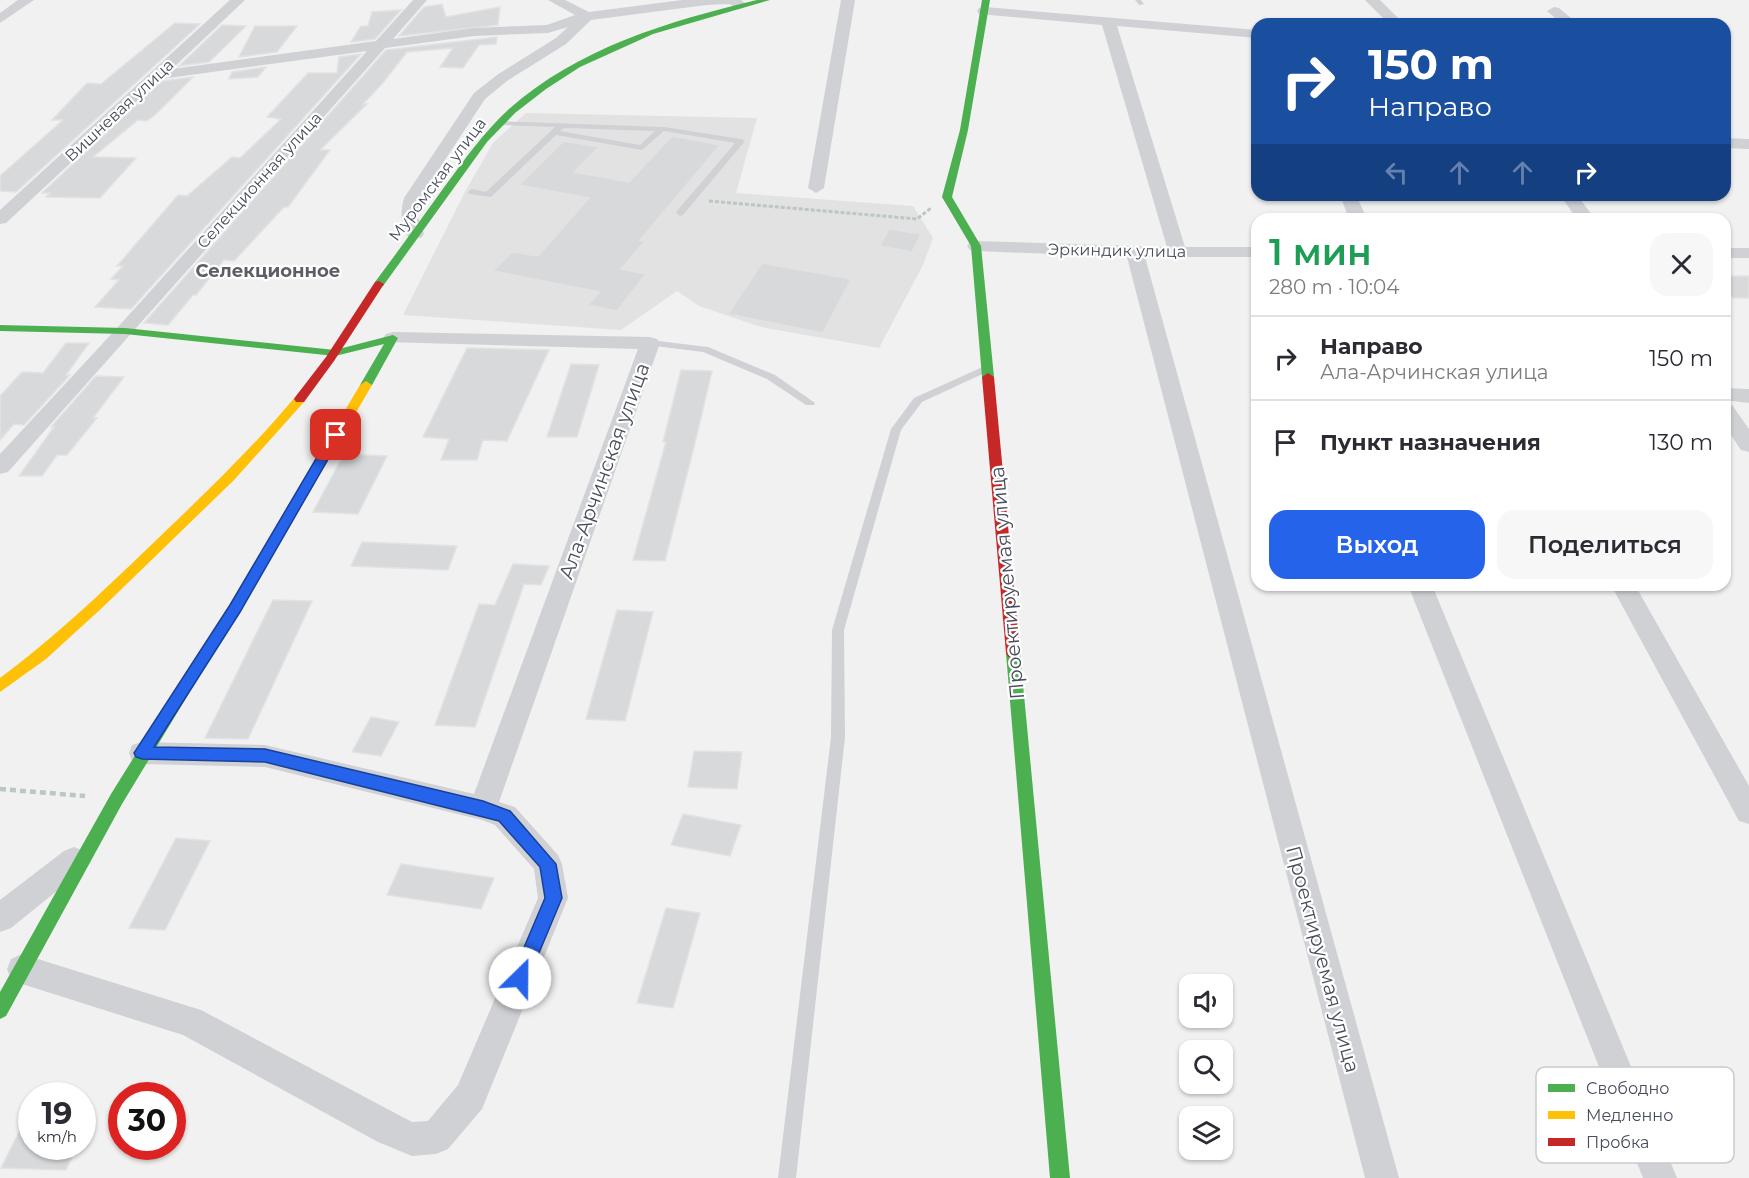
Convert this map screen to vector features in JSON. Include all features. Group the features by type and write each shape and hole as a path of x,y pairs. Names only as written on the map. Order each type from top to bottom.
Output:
{"street":[{"path":"0,19 27,0"},
{"name":"Вишневая улица","path":"0,219 238,0"},
{"name":"Селекционная улица","path":"0,467 125,331 420,0"},
{"path":"555,0 587,16"},
{"name":"Муромская улица","path":"335,353 384,276 468,162 500,123 534,94 572,68 624,44 735,2 766,0"},
{"path":"816,188 848,0"},
{"path":"1372,0 1391,18"},
{"path":"157,75 474,32 548,29 587,16 706,1 735,2"},
{"path":"946,197 964,130 985,5 1108,21 1251,33"},
{"path":"1554,10 1564,18"},
{"path":"415,234 408,215 411,198 479,96 501,78 561,41 587,16"},
{"path":"1108,21 1178,252"},
{"path":"561,41 572,68"},
{"path":"1731,143 1749,144"},
{"name":"Проектируемая улица","path":"946,197 976,246 1060,1178"},
{"name":"Эркиндик улица","path":"976,246 1135,252 1251,252"},
{"name":"Проектируемая улица","path":"1135,252 1382,1178"},
{"path":"1731,253 1749,253"},
{"path":"0,328 125,331 335,353"},
{"path":"0,1010 84,851 142,753 235,608 393,338"},
{"name":"Ала-Арчинская улица","path":"335,353 393,338 650,343 483,808"},
{"path":"0,686 68,633 244,462 295,405 335,353"},
{"path":"1731,394 1749,396"},
{"path":"1731,419 1749,445"},
{"path":"1422,591 1615,1067"},
{"path":"1626,591 1749,812"},
{"path":"22,969 190,1021 390,1130 412,1139 436,1137 470,1097 554,898 548,864 505,816 483,808 265,756 142,753"},
{"path":"0,918 84,851"},
{"path":"1654,1163 1660,1178"}],"lane":[{"path":"500,123 662,129 741,141 680,213"},
{"path":"472,192 488,195 562,125"},
{"path":"554,132 642,148 662,129"},
{"path":"650,343 705,349 771,377 810,403"},
{"path":"787,1178 838,737 838,630 896,429 918,400 987,368"}],"path":[{"path":"691,200 917,219 946,197"},
{"path":"0,789 115,798"}],"shaded area":[{"path":"526,113 757,118 736,193 913,206 933,238 923,265 879,348 761,327 699,306 677,291 621,330 403,315 466,190 493,143"}],"building":[{"path":"442,4 446,17 500,7 498,25 399,36 424,7"},
{"path":"401,10 375,39 351,42 361,26 368,26 372,12"},
{"path":"175,23 200,24 16,192 0,191 0,176 63,120 52,120 87,83 101,84"},
{"path":"222,25 246,26 209,62 179,66"},
{"path":"255,26 297,26 277,52 239,57"},
{"path":"497,37 496,44 479,45 463,68 440,67 453,48 407,52 363,104 367,104 320,150 330,150 288,207 284,207 234,261 224,260 168,325 144,323 386,50"},
{"path":"361,54 131,309 95,307 119,280 111,279 123,266 117,266 178,195 187,196 232,157 240,158 281,119 267,117 308,73 337,73 339,57"},
{"path":"266,67 258,77 229,79 232,72"},
{"path":"193,77 156,114 147,121 138,120 93,157 136,158 100,198 46,197 50,193 42,193 162,81"},
{"path":"672,136 720,145 640,240 645,241 621,269 646,274 617,311 588,305 600,292 493,271 512,252 538,256 589,198 519,185 564,141 599,147 574,172 629,182"},
{"path":"889,229 921,234 912,252 880,246"},
{"path":"762,263 851,279 823,333 728,314"},
{"path":"1731,276 1749,276 1749,298 1733,298"},
{"path":"66,343 89,343 66,375 70,375 24,425 14,424 0,440 0,396 22,372 43,373"},
{"path":"467,348 549,350 507,441 483,440 477,460 441,460 449,439 423,437"},
{"path":"571,364 599,365 577,437 547,437"},
{"path":"681,370 712,371 695,443 665,561 633,560 666,442 663,442"},
{"path":"96,376 124,377 93,418 97,418 67,455 57,455 42,476 19,476 54,427 51,427"},
{"path":"344,454 387,456 358,514 313,512"},
{"path":"362,542 457,546 448,570 351,566"},
{"path":"513,564 549,566 541,585 524,584 475,727 435,725 479,604 495,605"},
{"path":"273,600 312,601 248,739 205,738"},
{"path":"617,610 653,612 625,721 586,719"},
{"path":"371,717 399,722 381,756 352,752"},
{"path":"694,751 742,752 737,789 688,787"},
{"path":"683,814 741,825 730,856 671,845"},
{"path":"176,838 210,841 165,930 129,928"},
{"path":"401,864 494,878 481,909 387,895"},
{"path":"666,908 700,913 673,1008 637,1003"},
{"path":"18,1134 18,1160 71,1160 66,1170 1,1168"}],"traffic: fast":[{"path":"379,284 484,140 512,111 543,87 577,66 651,33 689,20 766,0"},
{"path":"986,0 964,130 947,197 976,246 988,377"},
{"path":"0,328 125,331 335,353 393,338 366,385"},
{"path":"1013,653 1060,1178"},
{"path":"0,1010 117,799 192,676"}],"traffic: slow":[{"path":"192,676 235,608 366,385"},
{"path":"0,686 80,621 117,586 230,477 300,399"}],"traffic: jam":[{"path":"300,399 330,359 379,284"},
{"path":"988,377 1013,653"}],"district":[{"name":"Селекционное","path":"268,271"}],"route":[{"path":"336,435 235,608 142,753 265,756 483,808 505,816 548,864 554,898 520,978"}]}
